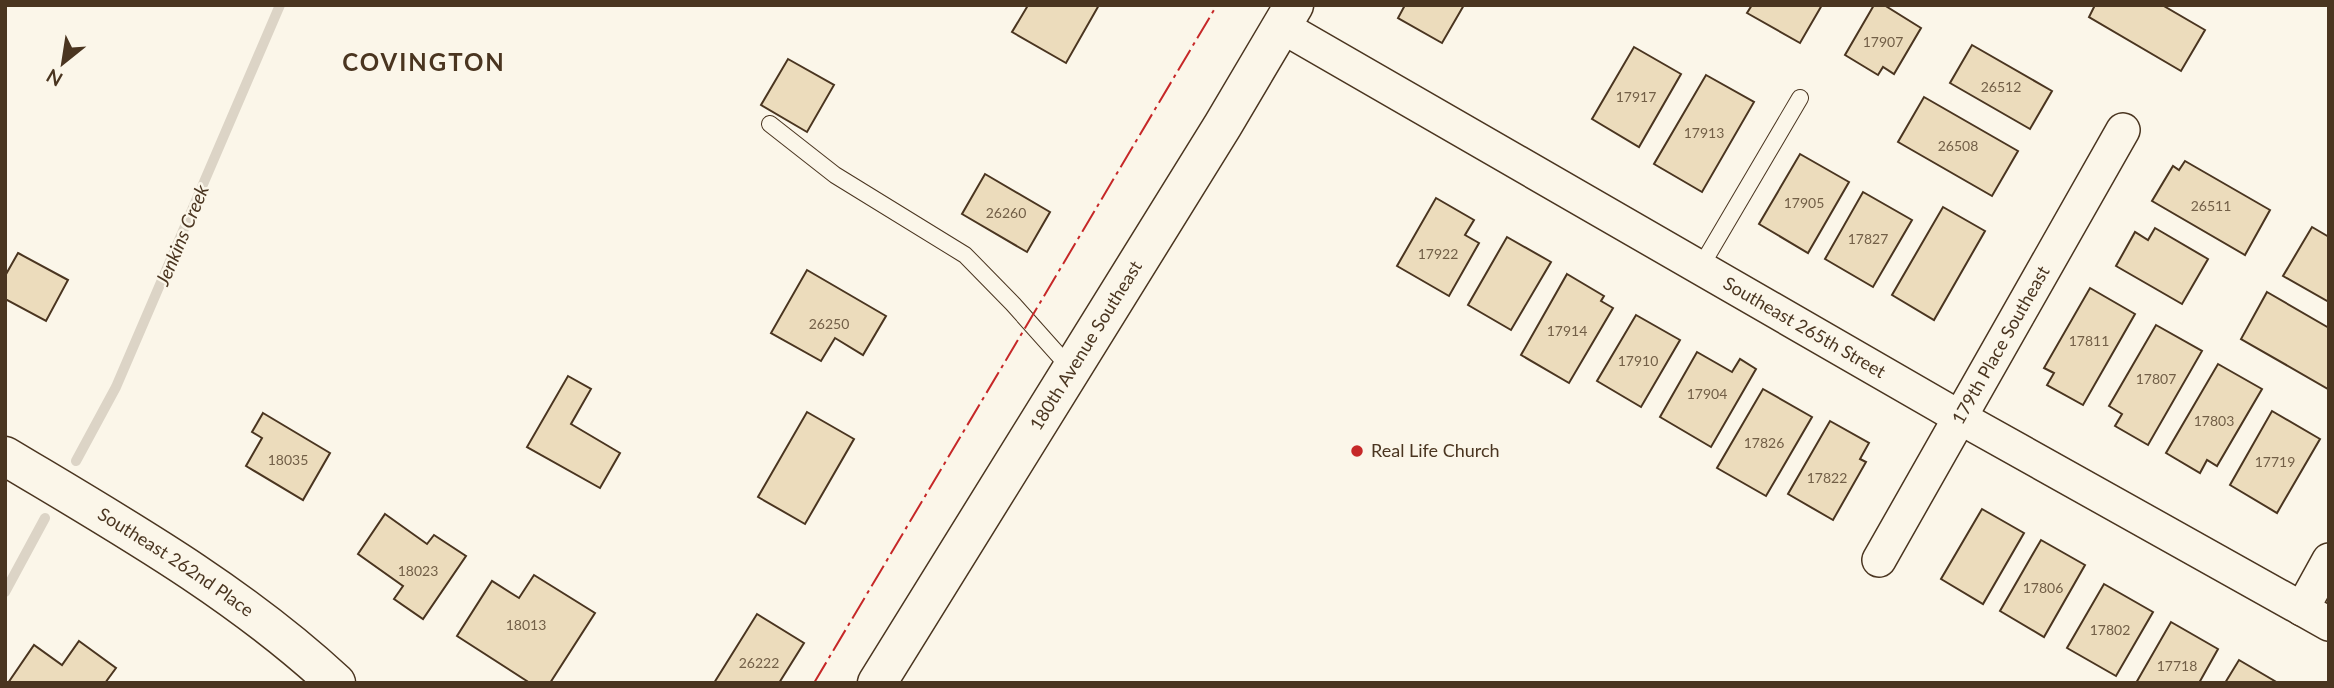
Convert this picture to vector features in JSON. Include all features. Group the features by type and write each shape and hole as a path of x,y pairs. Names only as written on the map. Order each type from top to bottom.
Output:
{"street":[{"name":"Southeast 265th Street","path":"1287,16 1700,268 1959,418 2315,617"},
{"name":"180th Avenue Southeast","path":"881,681 1287,16"},
{"name":"179th Place Southeast","path":"1879,560 2123,130"},
{"name":"Southeast 262nd Place","path":"5,456 156,546 300,649 336,683"},
{"path":"2315,617 2329,560"}],"lane":[{"path":"1700,268 1801,98"},
{"path":"770,124 835,175 965,255 1013,303 1071,369"}],"building":[{"path":"1025,5 1099,5 1066,63 1012,32 1027,7"},
{"path":"1405,5 1464,5 1442,43 1398,18"},
{"path":"1752,5 1822,5 1800,43 1747,13"},
{"path":"1874,5 1884,5 1921,28 1894,74 1883,67 1878,75 1845,55"},
{"path":"2095,5 2162,5 2205,30 2181,71 2089,17"},
{"path":"1972,45 2052,91 2030,129 1950,83"},
{"path":"1634,47 1681,74 1639,147 1592,119"},
{"path":"788,59 834,85 807,132 761,105"},
{"path":"1706,75 1754,102 1702,192 1654,164"},
{"path":"1924,97 2018,151 1992,196 1898,142"},
{"path":"1800,154 1849,182 1808,253 1759,224"},
{"path":"2185,161 2270,210 2245,255 2152,201 2173,166 2179,170"},
{"path":"985,174 1050,212 1027,252 962,214"},
{"path":"1863,192 1912,220 1873,287 1825,259"},
{"path":"1436,198 1474,220 1465,235 1479,243 1449,296 1397,266"},
{"path":"1943,207 1985,231 1934,320 1892,295"},
{"path":"2312,227 2329,237 2329,302 2283,276"},
{"path":"2155,228 2208,259 2182,304 2116,266 2135,232 2148,240"},
{"path":"1507,237 1551,262 1511,330 1468,305"},
{"path":"18,253 68,280 46,321 5,299 5,276"},
{"path":"807,270 886,316 863,355 835,338 821,361 771,333"},
{"path":"1567,274 1604,296 1601,301 1613,308 1569,383 1521,355"},
{"path":"2090,288 2135,314 2083,405 2047,385 2054,373 2044,368"},
{"path":"2267,292 2329,328 2328,389 2241,339"},
{"path":"1636,315 1680,340 1641,407 1597,381"},
{"path":"2156,325 2202,351 2148,445 2115,426 2122,414 2109,406"},
{"path":"1697,352 1732,372 1740,359 1756,369 1711,447 1660,417"},
{"path":"2218,364 2262,389 2217,466 2207,460 2200,473 2166,453"},
{"path":"568,376 591,389 571,424 620,453 600,488 527,447"},
{"path":"1763,389 1812,417 1766,496 1717,468"},
{"path":"2272,411 2320,439 2277,513 2230,485"},
{"path":"807,412 854,439 805,524 758,497"},
{"path":"263,413 330,453 303,500 246,466 262,438 252,432"},
{"path":"1830,421 1869,443 1860,459 1866,462 1833,520 1788,494"},
{"path":"1982,509 2024,533 1983,604 1941,579"},
{"path":"385,514 427,544 434,535 466,556 423,619 394,599 403,586 358,554"},
{"path":"2041,540 2085,565 2044,637 2000,611"},
{"path":"534,575 595,613 550,683 530,683 457,636 492,581 519,598"},
{"path":"2104,584 2153,612 2116,676 2067,648"},
{"path":"757,614 804,643 779,683 714,683"},
{"path":"2171,622 2218,649 2199,683 2136,683"},
{"path":"79,641 116,668 105,683 8,683 34,645 62,665"},
{"path":"2239,660 2278,683 2225,683"}],"waterway":[{"name":"Jenkins Creek","path":"76,461 116,387 280,5"},
{"name":"Jenkins Creek","path":"5,592 45,518"}],"power":[{"path":"814,683 1217,5"}],"place":[{"name":"Real Life Church","path":"1357,451"}],"district":[{"name":"COVINGTON","path":"424,63"}]}
